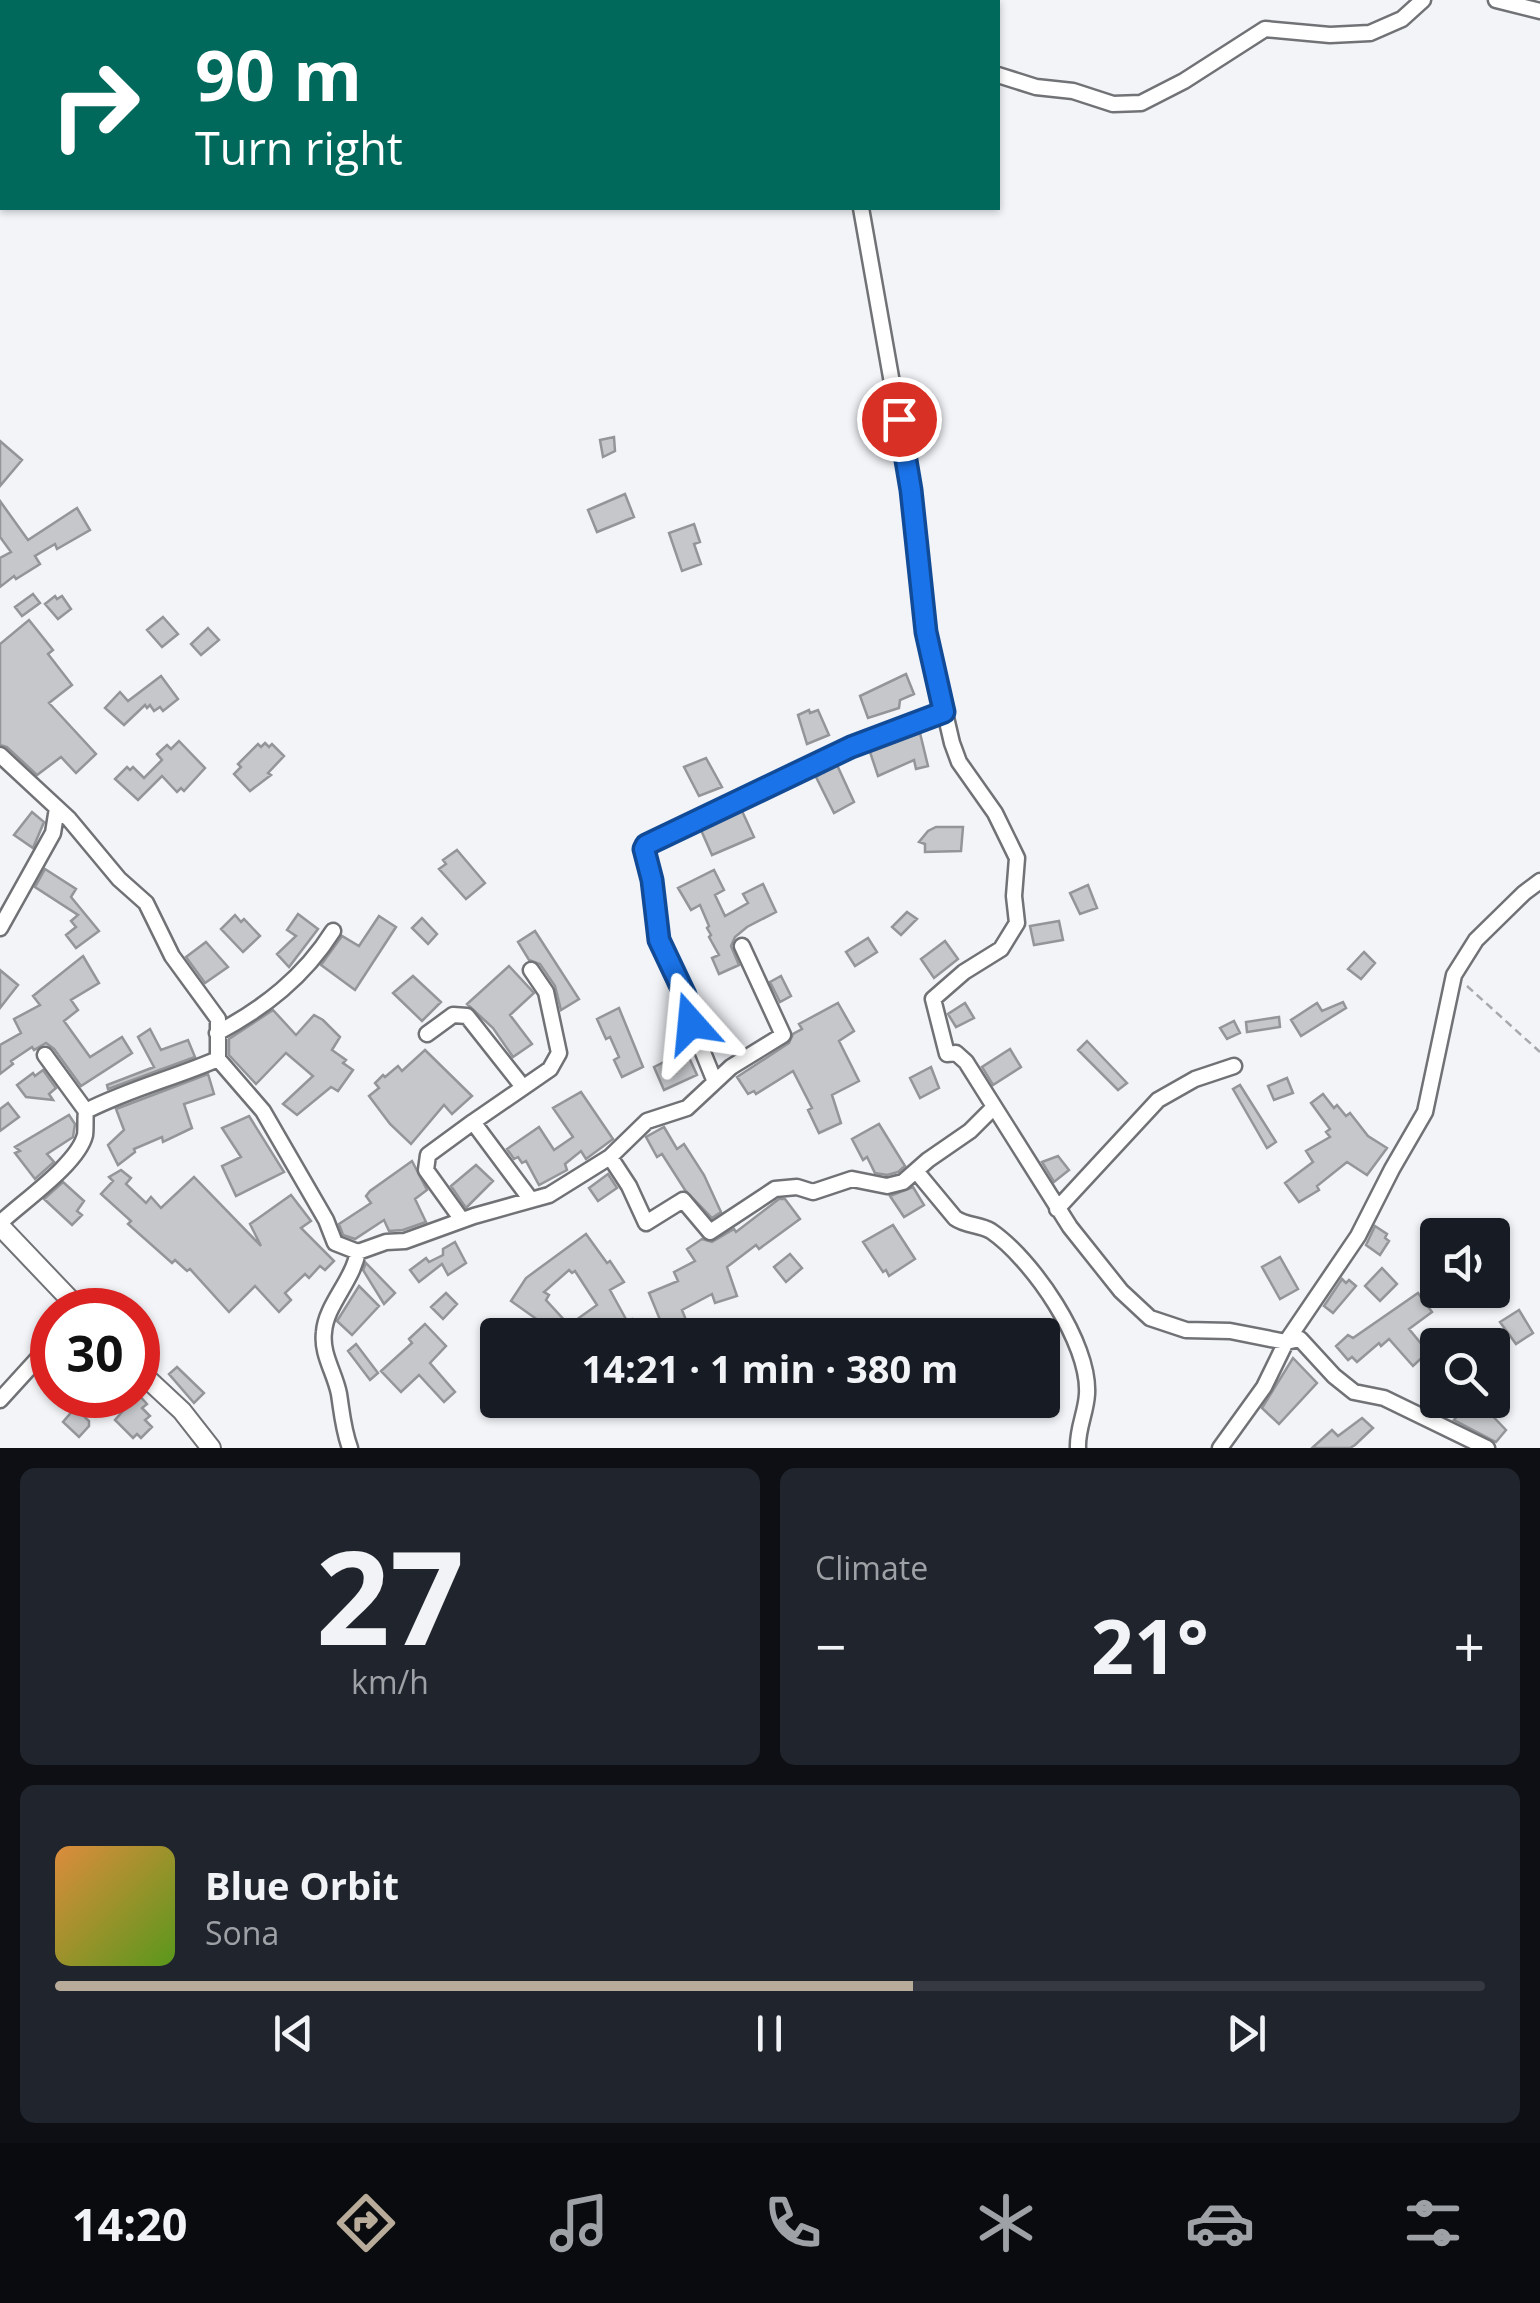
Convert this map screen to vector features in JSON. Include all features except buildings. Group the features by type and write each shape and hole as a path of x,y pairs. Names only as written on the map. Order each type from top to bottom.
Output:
{"street":[{"path":"1000,76 1113,104 1141,103 1184,82 1265,28 1370,33 1402,18 1424,0"},
{"path":"1496,0 1540,12"},
{"path":"862,210 911,490 926,632 944,712 959,762 995,814 1017,858 1017,923 1001,949 944,986 933,999 947,1054 956,1053 966,1062 1057,1209 1121,1290 1150,1318 1186,1330 1230,1331 1286,1342 1300,1339 1354,1392 1384,1398 1487,1448"},
{"path":"715,1082 691,1023 685,995 659,940 646,845 851,747 944,712"},
{"path":"0,756 57,808 146,903 172,956 218,1019 218,1059 264,1111 335,1243 358,1252 549,1196 610,1156 646,1121 687,1108 731,1067 783,1035 742,946"},
{"path":"0,928 53,833 57,808"},
{"path":"1220,1448 1264,1387 1286,1342 1358,1236 1425,1112 1454,974 1476,940 1540,881"},
{"path":"217,1034 251,1015 286,988 316,958 333,932"},
{"path":"462,1220 426,1170 428,1156 550,1069 559,1053 546,992 531,970"},
{"path":"427,1034 453,1016 467,1016 523,1088"},
{"path":"45,1055 86,1111 84,1136 79,1148 52,1178 0,1224 60,1288"},
{"path":"86,1111 150,1082 179,1076 218,1059"},
{"path":"1057,1209 1158,1100 1195,1079 1234,1066"},
{"path":"610,1156 646,1222 683,1200 710,1232 774,1189 797,1187 814,1192 852,1180 888,1186 903,1182 994,1107"},
{"path":"473,1122 531,1200"},
{"path":"916,1171 948,1212 962,1223 994,1232 1038,1274 1063,1315 1088,1393 1078,1448"},
{"path":"350,1448 340,1423 338,1392 327,1359 324,1332 331,1309 354,1272 358,1252"},
{"path":"0,1400 30,1367"},
{"path":"160,1390 211,1448"}],"path":[{"path":"1454,974 1540,1052"}],"route":[{"path":"691,1023 685,995 659,940 646,845 851,747 944,712 926,632 899,419"}]}
